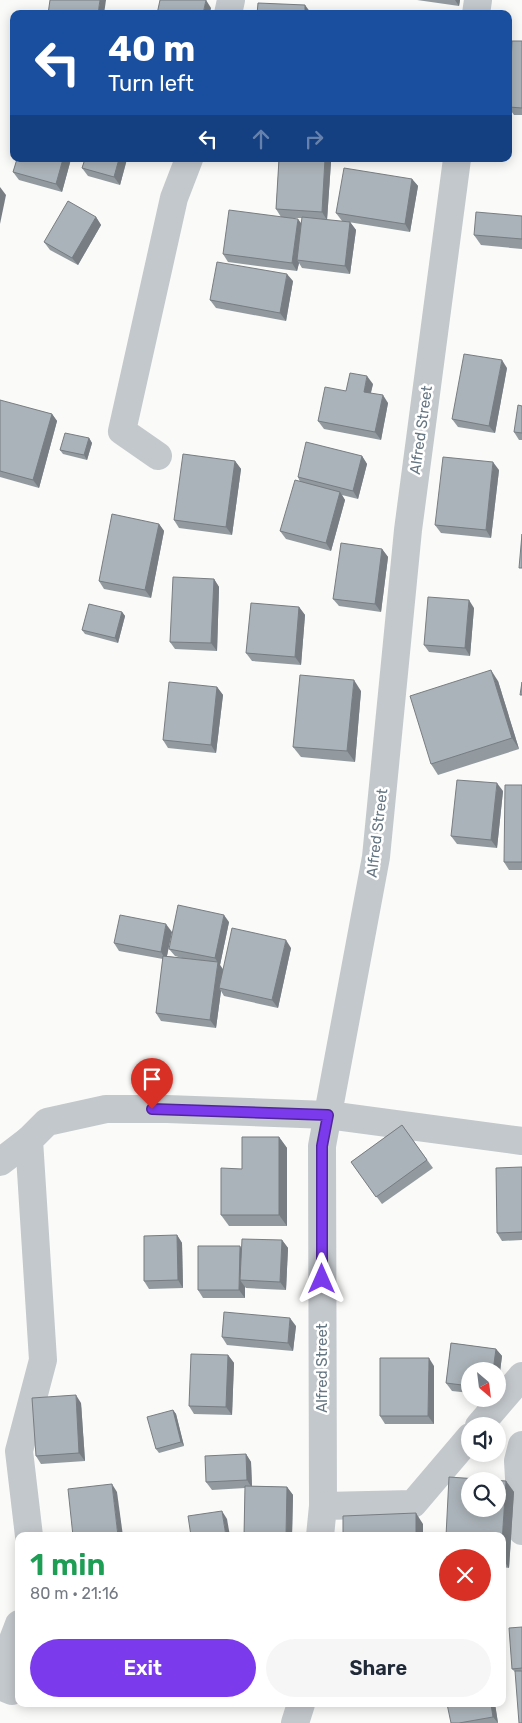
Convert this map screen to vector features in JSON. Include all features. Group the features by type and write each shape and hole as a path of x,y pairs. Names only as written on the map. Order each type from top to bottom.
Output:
{"street":[{"path":"158,456 122,431 174,198 188,162"},
{"name":"Alfred Street","path":"320,1532 322,1506 322,1146 376,857 408,530 457,162"},
{"path":"0,1162 47,1122 106,1109 167,1109 328,1115 522,1141"},
{"path":"28,1140 43,1360 19,1451 29,1532"},
{"path":"487,1417 522,1376"},
{"path":"522,1445 518,1461 522,1531"},
{"path":"322,1506 413,1504 461,1448"},
{"path":"8,1694 11,1645 15,1634"},
{"path":"295,1723 300,1707"}],"building":[{"path":"50,0 100,0 99,10 49,10"},
{"path":"160,0 206,0 204,10 158,10"},
{"path":"258,3 305,5 305,10 257,10"},
{"path":"512,41 522,41 522,108 512,107"},
{"path":"16,162 62,162 56,184 13,172"},
{"path":"84,162 118,162 114,177 82,168"},
{"path":"279,162 325,162 322,212 276,209"},
{"path":"344,168 412,179 405,224 336,213"},
{"path":"68,201 96,217 72,258 44,242"},
{"path":"229,210 298,219 292,263 223,254"},
{"path":"476,212 522,216 522,239 474,235"},
{"path":"302,217 350,222 345,266 297,260"},
{"path":"217,262 287,274 280,313 210,300"},
{"path":"464,354 502,360 489,426 452,419"},
{"path":"350,373 367,376 364,392 383,395 375,432 318,421 325,387 346,391"},
{"path":"0,400 52,414 33,480 0,471"},
{"path":"518,405 522,406 522,433 514,432"},
{"path":"65,433 89,438 84,455 60,450"},
{"path":"306,442 362,456 353,491 298,477"},
{"path":"183,454 235,461 226,527 174,520"},
{"path":"443,457 493,462 486,530 435,525"},
{"path":"295,480 340,492 326,543 280,531"},
{"path":"112,514 159,524 145,590 99,581"},
{"path":"522,534 522,568 519,568"},
{"path":"341,543 382,549 375,604 333,599"},
{"path":"173,577 214,579 211,643 170,642"},
{"path":"428,597 469,600 465,648 424,645"},
{"path":"251,603 299,607 295,657 246,653"},
{"path":"89,604 122,612 115,638 82,630"},
{"path":"491,670 512,738 431,764 410,696"},
{"path":"300,675 354,680 347,751 293,747"},
{"path":"169,682 217,687 211,745 163,740"},
{"path":"457,780 497,783 491,840 451,836"},
{"path":"505,785 522,785 522,862 504,862"},
{"path":"178,905 224,915 215,958 169,949"},
{"path":"120,915 166,924 161,952 114,943"},
{"path":"232,928 286,940 272,1000 219,988"},
{"path":"163,956 218,962 210,1020 156,1013"},
{"path":"402,1125 427,1160 376,1197 351,1162"},
{"path":"242,1137 279,1137 279,1215 221,1215 221,1168 242,1169"},
{"path":"522,1167 522,1232 497,1233 496,1168"},
{"path":"177,1235 178,1280 144,1281 144,1236"},
{"path":"242,1239 282,1240 280,1282 240,1280"},
{"path":"198,1246 240,1246 239,1290 198,1290"},
{"path":"224,1312 290,1318 288,1343 222,1337"},
{"path":"451,1343 496,1349 494,1362 461,1362 461,1385 446,1383"},
{"path":"191,1354 228,1355 226,1407 189,1406"},
{"path":"380,1358 429,1358 428,1416 380,1416"},
{"path":"76,1395 79,1453 36,1456 32,1398"},
{"path":"173,1410 181,1442 156,1449 147,1417"},
{"path":"246,1454 247,1480 206,1482 205,1456"},
{"path":"449,1477 461,1478 461,1517 504,1517 503,1532 446,1532"},
{"path":"112,1484 118,1532 73,1532 68,1489"},
{"path":"245,1486 287,1487 286,1532 244,1532"},
{"path":"222,1511 225,1532 190,1532 188,1516"},
{"path":"416,1513 416,1532 343,1532 343,1516"},
{"path":"522,1627 522,1668 512,1669 509,1628"},
{"path":"515,1671 522,1671 522,1723 519,1723"},
{"path":"448,1707 491,1707 493,1717 451,1723"}],"route":[{"path":"152,1109 328,1115 322,1146 322,1279"}]}
